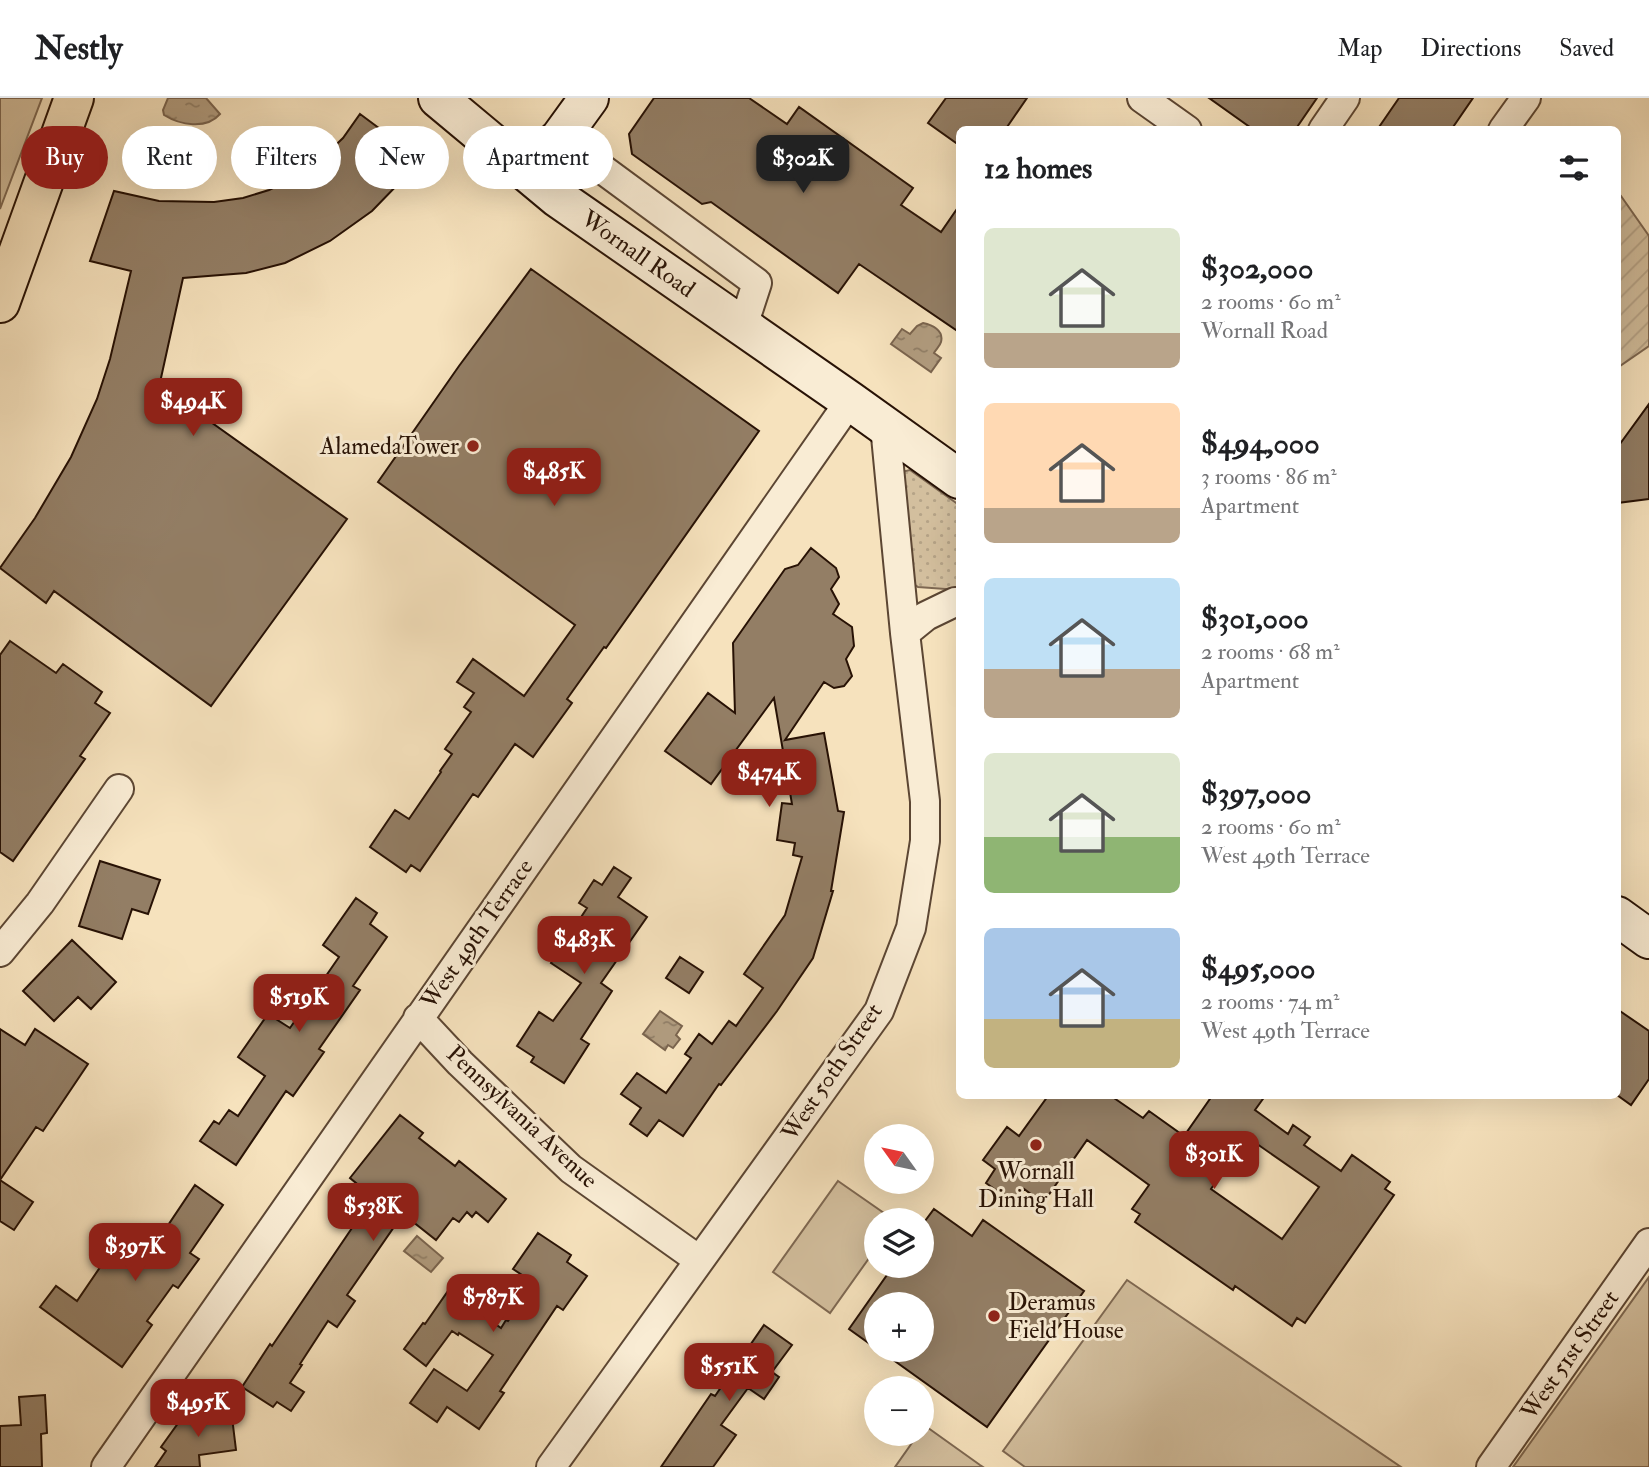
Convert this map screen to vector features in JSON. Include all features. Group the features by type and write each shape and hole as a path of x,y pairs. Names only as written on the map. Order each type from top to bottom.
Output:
{"highway":[{"path":"0,303 74,98"}],"main road":[{"name":"Wornall Road","path":"438,98 472,126"},
{"path":"569,126 589,98"},
{"name":"Wornall Road","path":"547,189 956,477"},
{"path":"1621,919 1649,939"}],"street":[{"path":"1142,98 1181,126"},
{"path":"1326,126 1345,98"},
{"path":"1506,126 1526,98"},
{"name":"Wornall Road","path":"613,177 757,283 743,327"},
{"name":"West 49th Terrace","path":"106,1467 850,401"},
{"name":"West 50th Street","path":"551,1467 879,1011 911,928 925,841 925,801 885,426"},
{"path":"905,633 926,616 956,602"},
{"path":"0,952 40,903 119,789"},
{"name":"Pennsylvania Avenue","path":"418,1018 460,1063 571,1169 699,1261"},
{"name":"West 51st Street","path":"1491,1467 1649,1243"}],"shaded area":[{"path":"0,98 42,98 31,126 21,126 21,154 0,209"},
{"path":"1621,196 1649,236 1649,346 1621,365"},
{"path":"910,470 956,503 956,590 918,587 908,580 901,472"},
{"path":"838,1181 877,1208 864,1208 864,1265 830,1313 773,1272"},
{"path":"1649,1277 1649,1467 1513,1467"},
{"path":"1127,1280 1401,1467 1025,1467 1003,1451"},
{"path":"934,1432 983,1467 895,1467 910,1446 934,1446"}],"water":[{"path":"168,98 206,98 220,114 200,124 178,121 164,115 163,110"},
{"path":"923,323 941,334 940,343 934,353 941,358 931,372 891,344 902,329 910,334"},
{"path":"660,1011 682,1026 676,1035 680,1039 673,1048 668,1045 665,1050 643,1034"},
{"path":"417,1236 443,1258 431,1272 404,1251"}],"building":[{"path":"654,98 749,98 787,124 799,107 913,188 901,205 941,232 956,210 956,330 859,264 838,293 711,202 702,204 632,154 629,134"},
{"path":"946,98 1027,98 1008,126 956,126 956,143 928,123"},
{"path":"1209,98 1317,98 1298,126 1248,126"},
{"path":"1399,98 1473,98 1454,126 1380,126"},
{"path":"360,114 376,126 355,126 355,189 393,189 372,211 330,241 285,263 246,273 183,278 159,387 347,519 211,706 54,591 46,603 0,568 35,518 71,457 97,399 110,359 131,271 90,261 114,191 159,201 214,202 243,198 271,189 341,189 343,138"},
{"path":"531,269 759,431 567,699 572,703 533,757 515,744 478,797 473,794 420,871 411,865 406,872 370,847 395,810 409,819 452,754 445,749 471,712 464,707 474,693 457,682 473,659 524,696 575,625 378,482"},
{"path":"1649,404 1649,499 1621,502 1621,442"},
{"path":"811,548 836,568 839,577 831,589 839,604 833,614 852,627 854,646 846,659 852,676 844,686 834,688 824,682 785,740 824,733 838,811 844,812 833,891 813,958 777,1011 721,1085 719,1084 683,1136 659,1120 647,1136 630,1124 641,1108 621,1094 637,1073 666,1093 691,1058 685,1054 699,1034 712,1044 729,1021 736,1026 763,988 744,974 785,915 802,857 793,855 795,843 777,840 782,803 792,804 774,698 711,784 665,751 708,693 735,713 733,643 785,569 798,565"},
{"path":"10,641 56,673 63,664 102,692 95,703 110,713 80,756 85,759 13,861 0,852 0,655"},
{"path":"100,861 160,880 148,914 132,909 122,939 79,926"},
{"path":"614,867 631,878 618,897 647,917 601,983 612,991 581,1039 589,1044 564,1083 531,1062 534,1057 517,1046 539,1012 553,1021 581,983 551,963 587,908 579,903 594,880 602,885"},
{"path":"356,898 377,913 370,924 387,937 353,986 360,990 319,1049 324,1052 293,1096 286,1091 236,1165 200,1141 214,1121 219,1124 229,1110 238,1116 265,1076 238,1057 268,1014 290,1028 339,957 323,945"},
{"path":"72,940 116,982 91,1009 78,997 54,1021 23,991"},
{"path":"680,957 703,972 689,993 666,978"},
{"path":"1621,1012 1649,1031 1649,1079 1631,1105 1621,1098"},
{"path":"0,1029 25,1045 35,1029 88,1064 43,1131 36,1127 0,1180"},
{"path":"1046,1099 1115,1099 1143,1118 1149,1111 1184,1136 1210,1099 1263,1099 1255,1110 1288,1134 1293,1125 1310,1137 1304,1145 1341,1171 1352,1155 1390,1182 1385,1189 1394,1195 1305,1323 1297,1318 1292,1326 1235,1286 1233,1290 1135,1222 1140,1214 1132,1209 1149,1185 1087,1140 1043,1203 1024,1189 1014,1203 986,1183 995,1169 983,1160 1007,1127 1019,1136","holes":["1247,1137 1319,1187 1282,1239 1211,1189"]},
{"path":"400,1115 423,1133 419,1138 455,1166 459,1161 506,1199 488,1222 476,1212 472,1217 467,1212 459,1222 453,1218 436,1240 403,1214 347,1295 355,1301 337,1327 328,1321 300,1364 302,1365 290,1383 304,1392 291,1411 277,1402 273,1407 242,1387 373,1197 350,1178"},
{"path":"0,1180 33,1202 14,1230 0,1221"},
{"path":"195,1185 223,1205 190,1253 199,1259 178,1288 173,1285 147,1321 152,1325 122,1367 40,1307 56,1286 77,1301 105,1260 112,1265 133,1236 152,1249"},
{"name":"Deramus Field House","path":"934,1209 972,1236 983,1220 1084,1291 987,1427 934,1389 934,1376 916,1376 896,1362 934,1362 934,1292 875,1292 885,1278 934,1278"},
{"path":"538,1233 571,1255 567,1262 587,1276 563,1310 557,1306 500,1391 504,1393 479,1429 447,1407 437,1422 410,1403 434,1369 467,1391 493,1355 452,1331 426,1366 404,1349 448,1291 501,1328 534,1283 513,1269"},
{"name":"Deramus Field House","path":"864,1308 864,1340 849,1329"},
{"path":"764,1325 792,1345 772,1372 779,1377 764,1399 748,1388 721,1425 736,1435 713,1467 661,1467 711,1394 715,1396"},
{"path":"45,1395 47,1433 41,1434 42,1467 0,1467 0,1426 21,1425 19,1397"},
{"path":"231,1409 236,1450 199,1455 200,1467 155,1467 166,1451 161,1447 184,1415"}],"place":[{"name":"AlamedaTower","path":"473,446"},
{"name":"Wornall Dining Hall","path":"1036,1145"},
{"name":"Deramus Field House","path":"994,1316"}]}
